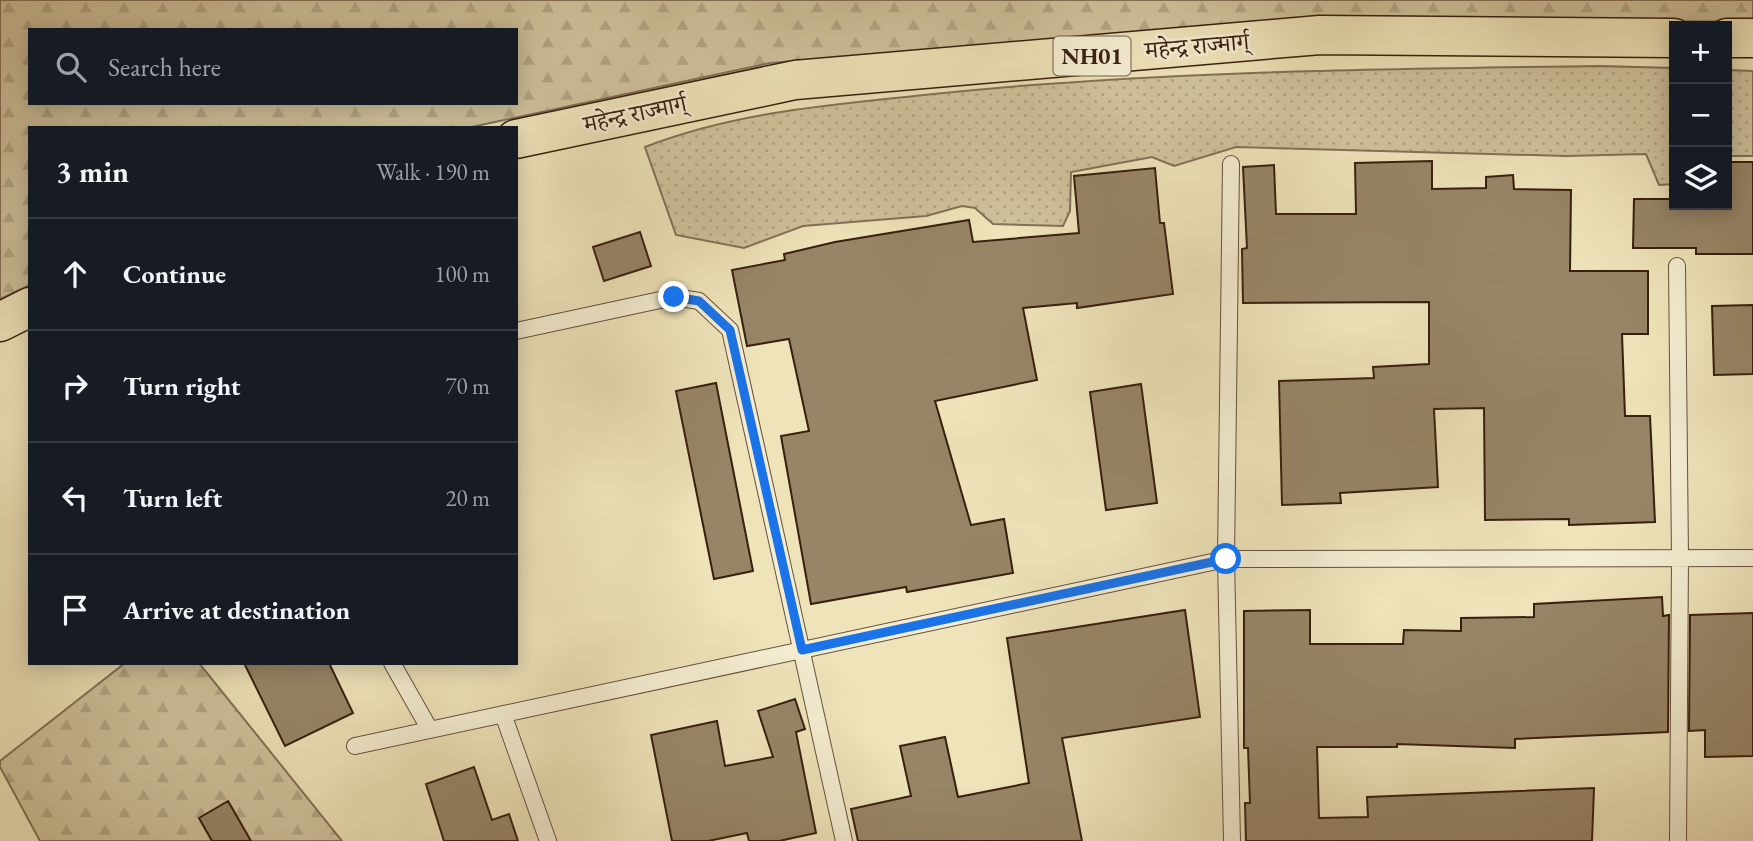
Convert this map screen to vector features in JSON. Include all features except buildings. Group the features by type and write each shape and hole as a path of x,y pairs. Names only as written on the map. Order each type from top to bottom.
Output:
{"highway":[{"name":"महेन्द्र राज्मार्ग्","path":"518,139 795,80 1320,35 1669,38"},
{"path":"1732,38 1753,38"},
{"path":"0,322 28,308"}],"lane":[{"path":"1231,164 1226,559 1231,841"},
{"path":"1677,266 1680,558 1678,841"},
{"path":"518,331 674,297 699,301 730,330 844,841"},
{"path":"355,746 1226,559 1753,558"},
{"path":"393,665 430,730"},
{"path":"503,714 548,841"}],"green space":[{"path":"0,0 1753,0 1753,22 1533,20 1171,29 770,63 476,126 28,126 28,286 0,299"},
{"path":"1430,68 1669,68 1669,184 1659,185 1646,154 1566,156 1236,147 1174,166 1152,157 1071,172 1070,211 1063,226 993,224 975,208 962,206 926,216 803,226 744,248 676,235 645,147 679,135 748,118 853,102 1092,81"},
{"path":"1732,70 1753,71 1753,156 1732,156"},
{"path":"122,665 201,665 342,841 40,841 0,767 0,761"}],"route":[{"path":"674,297 699,301 730,330 802,650 1226,559"}]}
